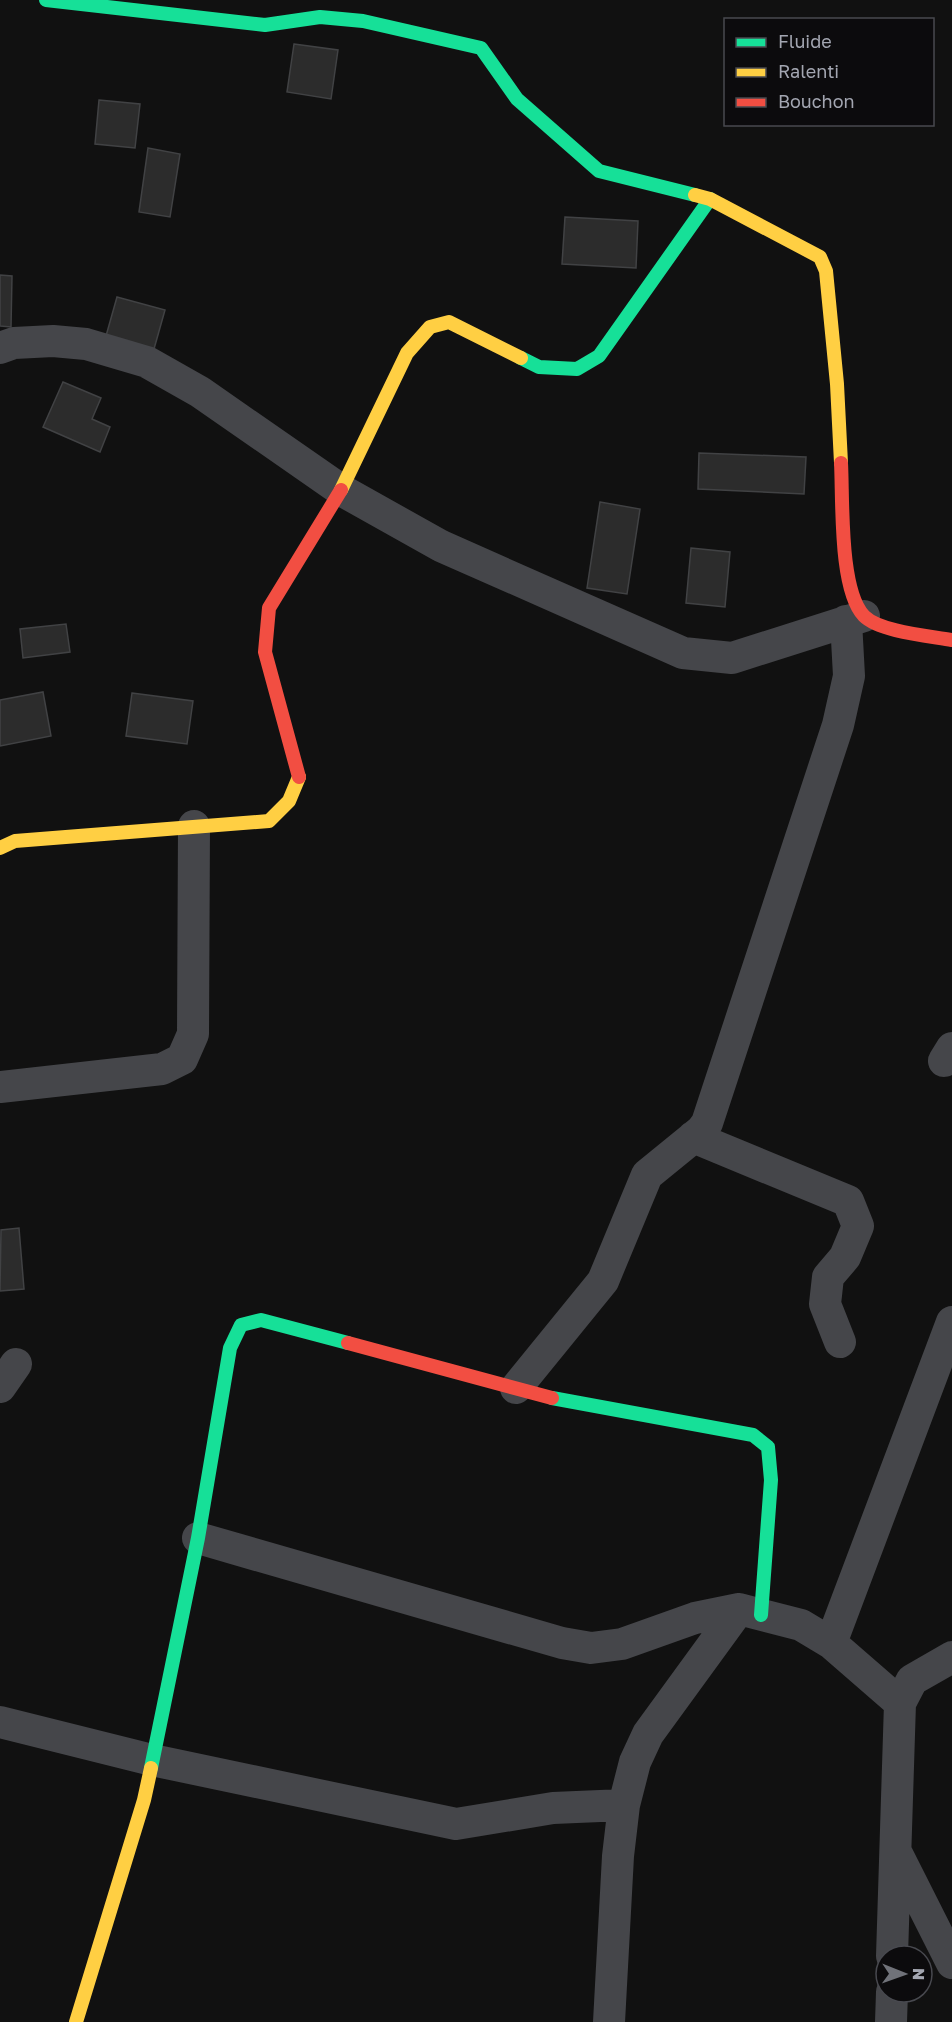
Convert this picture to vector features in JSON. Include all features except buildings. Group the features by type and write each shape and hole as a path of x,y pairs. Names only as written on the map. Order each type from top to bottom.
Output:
{"street":[{"path":"46,0 265,25 363,10 481,48 517,99 600,171 710,199 727,210 811,251 820,257 826,271 837,384 847,581 855,618 849,675 838,725 707,1123 647,1175 603,1281 516,1388"},
{"path":"0,848 15,841 269,821 286,808 296,793 300,775 265,652 269,608 340,490 407,353 430,327 449,322 539,367 578,369 598,356 710,199"},
{"path":"0,348 14,343 86,344 147,363 200,392 340,490 441,546 683,653 732,658 855,618 888,628 952,640"},
{"path":"0,1087 162,1069 182,1059 193,1034 194,826"},
{"path":"693,1137 848,1201 858,1227 845,1257 828,1277 825,1304 840,1342"},
{"path":"76,2022 128,1858 152,1760 198,1538 230,1348 241,1325 261,1320 572,1403 753,1435 768,1447 771,1480 750,1612 648,1734 635,1762 624,1805 609,2022"},
{"path":"831,1643 952,1322"},
{"path":"198,1538 562,1643 591,1648 622,1644 695,1618 750,1612 801,1625 831,1643 900,1703"},
{"path":"892,1944 900,1703 912,1680 929,1668 952,1657"},
{"path":"0,1722 152,1760 456,1824 544,1809 624,1805"},
{"path":"894,1848 952,1963"},
{"path":"891,2022 892,2004"}],"traffic: fast":[{"path":"46,0 265,25 320,17 363,21 481,48 517,99 599,171 695,195"},
{"path":"521,358 539,367 577,369 599,356 710,199"},
{"path":"151,1768 198,1538 230,1348 241,1325 261,1320 348,1343"},
{"path":"552,1398 753,1435 768,1447 771,1480 761,1615"}],"traffic: slow":[{"path":"695,195 710,199 820,257 826,271 837,384 841,463"},
{"path":"341,490 407,353 430,327 449,322 521,358"},
{"path":"0,848 15,841 269,821 289,801 299,777"},
{"path":"76,2022 144,1800 151,1768"}],"traffic: jam":[{"path":"841,463 846,566 856,603 864,616 893,630 952,640"},
{"path":"299,777 265,652 269,608 341,490"},
{"path":"348,1343 552,1398"}]}
